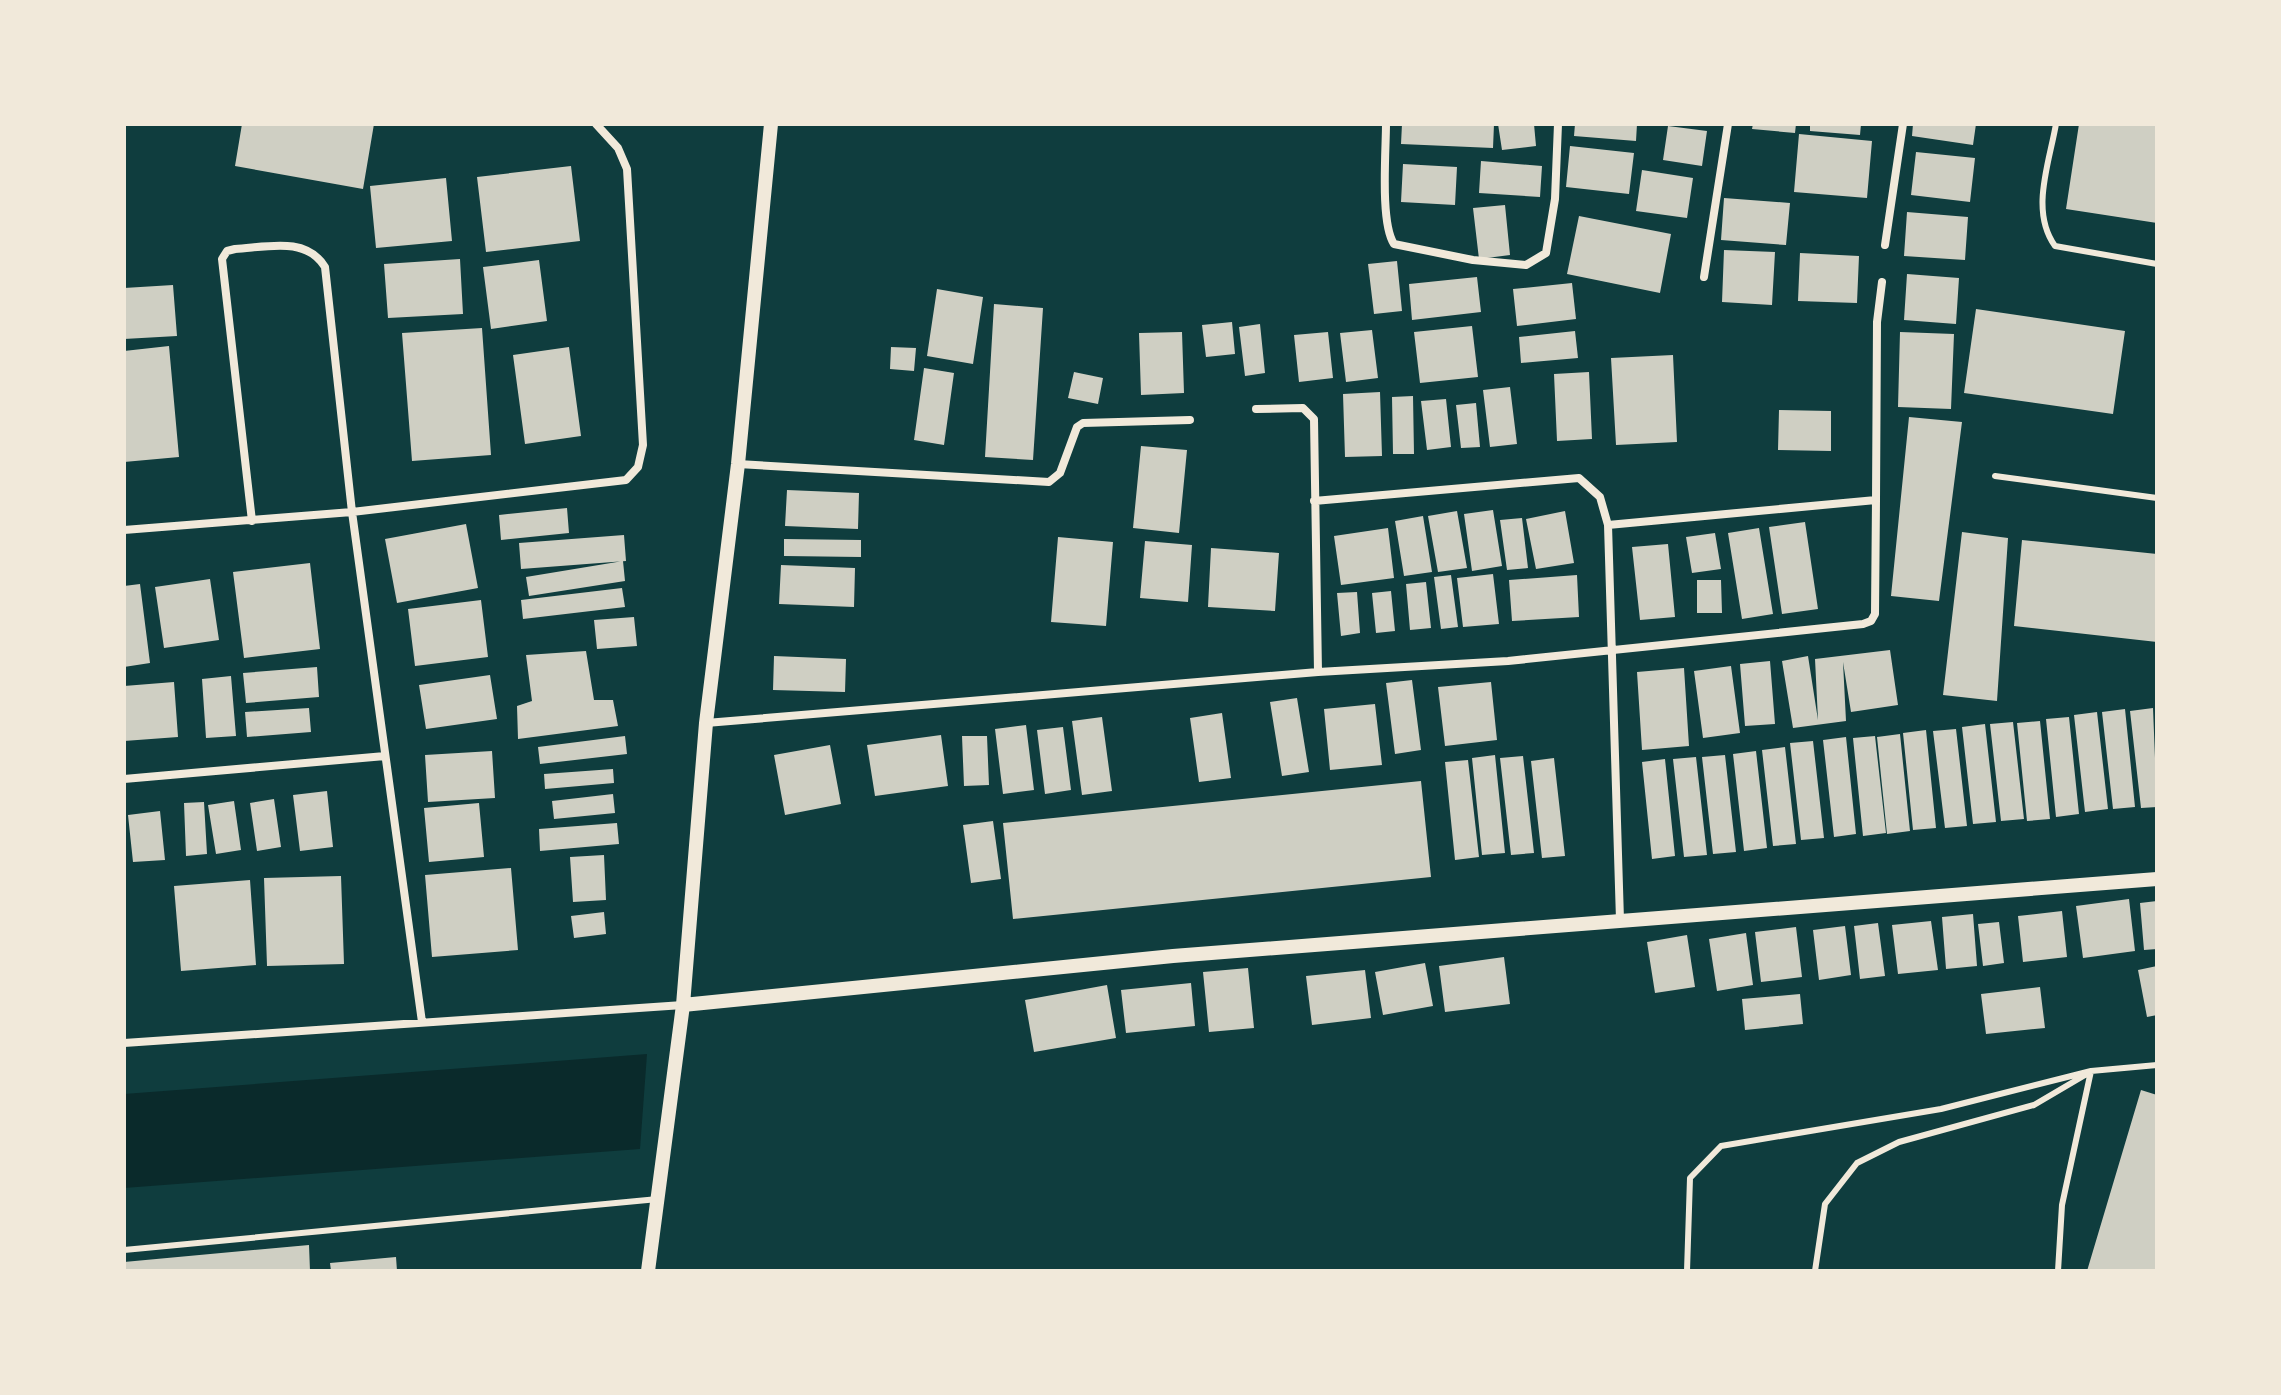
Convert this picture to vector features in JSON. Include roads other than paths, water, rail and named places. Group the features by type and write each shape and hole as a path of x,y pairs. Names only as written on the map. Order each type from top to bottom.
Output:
{"street":[{"path":"124,530 352,512 626,480 638,467 643,445 627,169 618,148 596,124"},
{"path":"648,1271 660,1199 683,1005 706,723 738,464 771,124"},
{"path":"1386,124 1388,212 1390,237 1394,244 1473,260 1526,265 1546,253 1555,199 1558,124"},
{"path":"1704,277 1728,124"},
{"path":"1885,245 1903,124"},
{"path":"252,521 222,259 227,251 235,249 302,246 316,253 325,267 352,512 422,1022"},
{"path":"706,723 1318,672 1508,661 1871,621 1875,614 1877,322 1882,282"},
{"path":"1256,409 1303,408 1311,414 1318,672"},
{"path":"738,464 1049,482 1060,473 1077,427 1083,423 1190,420"},
{"path":"1314,501 1579,478 1600,497 1608,525 1620,920"},
{"path":"1608,525 1876,500"},
{"path":"124,779 385,756"},
{"path":"124,1043 683,1005 1173,956 2157,879"}],"lane":[{"path":"2056,124 2040,214 2045,232 2055,246 2157,264"},
{"path":"1995,476 2157,498"},
{"path":"1687,1271 1690,1178 1721,1146 1941,1109 2091,1071 2157,1065"},
{"path":"1815,1271 1825,1204 1857,1163 1899,1142 2034,1105 2091,1071"},
{"path":"2058,1271 2062,1205 2091,1071"},
{"path":"124,1250 660,1199"}],"water":[{"path":"647,1054 640,1149 124,1188 124,1094"}]}
